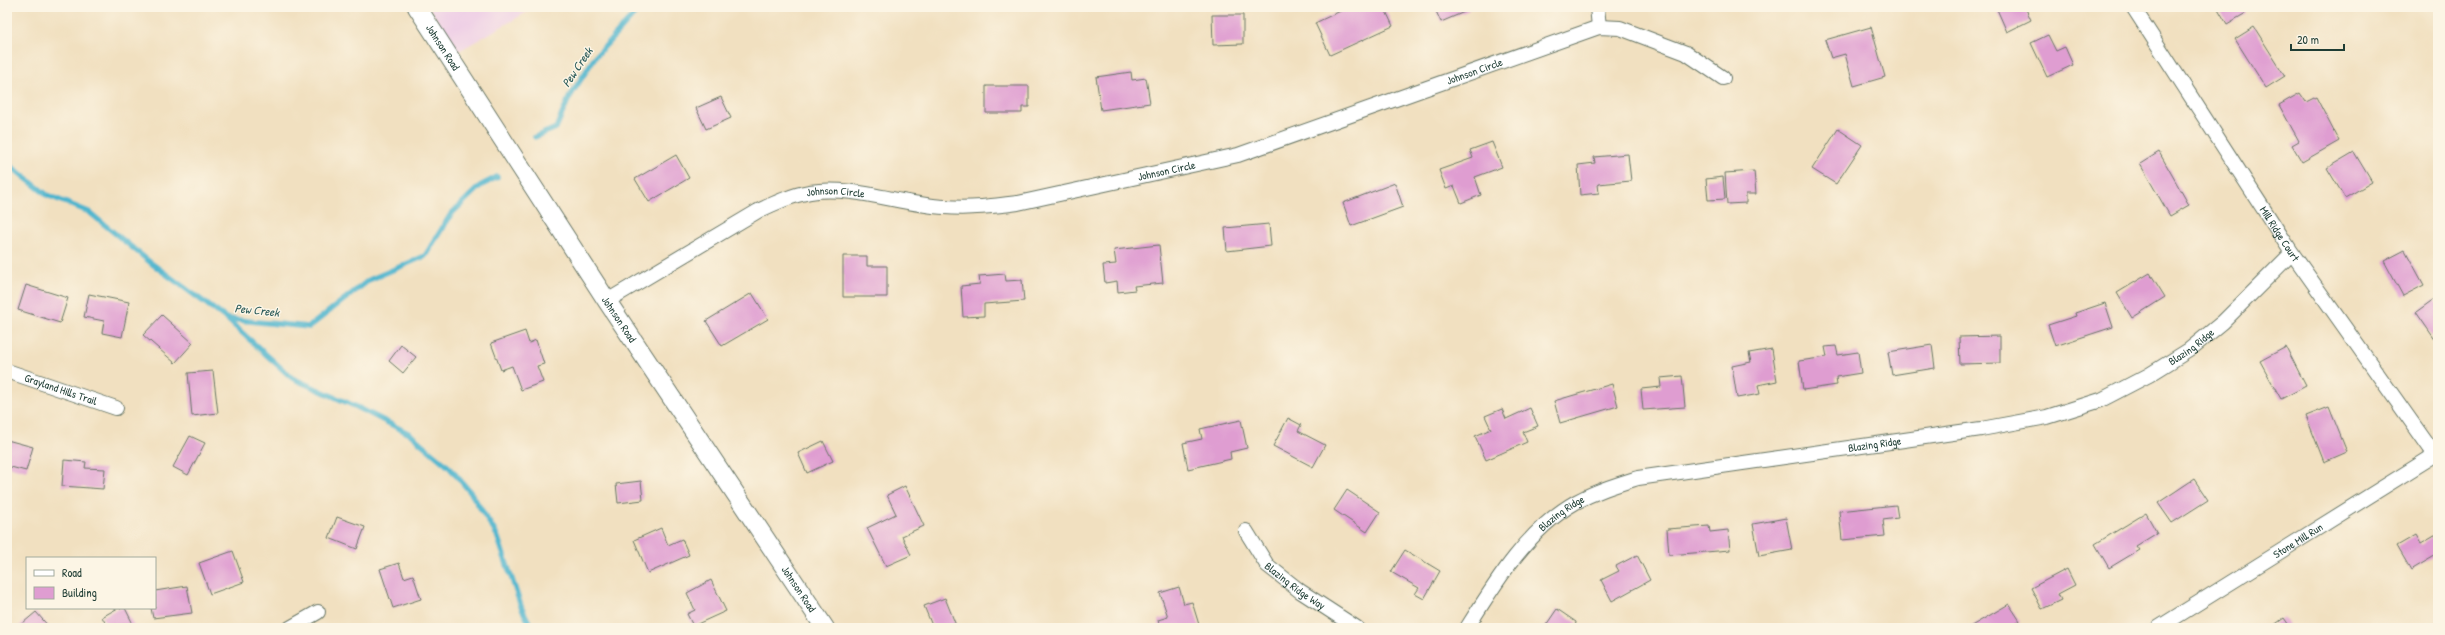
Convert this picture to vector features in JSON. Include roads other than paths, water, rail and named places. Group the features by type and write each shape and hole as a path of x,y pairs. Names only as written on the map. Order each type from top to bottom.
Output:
{"street":[{"name":"Johnson Road","path":"417,7 608,301 825,628"},
{"path":"1597,7 1599,27"},
{"name":"Mill Ridge Court","path":"2133,7 2292,253 2436,454"},
{"name":"Johnson Circle","path":"608,301 758,211 783,200 810,192 835,192 945,207 983,207 1018,203 1238,155 1599,27 1620,28 1686,53 1723,78"},
{"name":"Blazing Ridge","path":"1467,628 1512,563 1539,529 1575,503 1605,488 1638,478 1989,428 2047,417 2101,400 2189,350 2223,322 2292,253"},
{"name":"Grayland Hills Trail","path":"7,371 116,408"},
{"name":"Stone Mill Run","path":"2158,628 2436,454"},
{"name":"Blazing Ridge Way","path":"1246,531 1267,565 1300,591 1357,628"},
{"path":"290,628 318,612"}],"waterway":[{"name":"Pew Creek","path":"535,137 556,128 569,98 595,57 641,7"},
{"path":"7,163 47,195 89,212 151,263 227,319 292,378 357,407 410,434 450,468 471,493 497,535 522,609 532,628"},
{"name":"Pew Creek","path":"228,319 309,327 369,280 425,256 451,214 480,186 497,177"}]}
